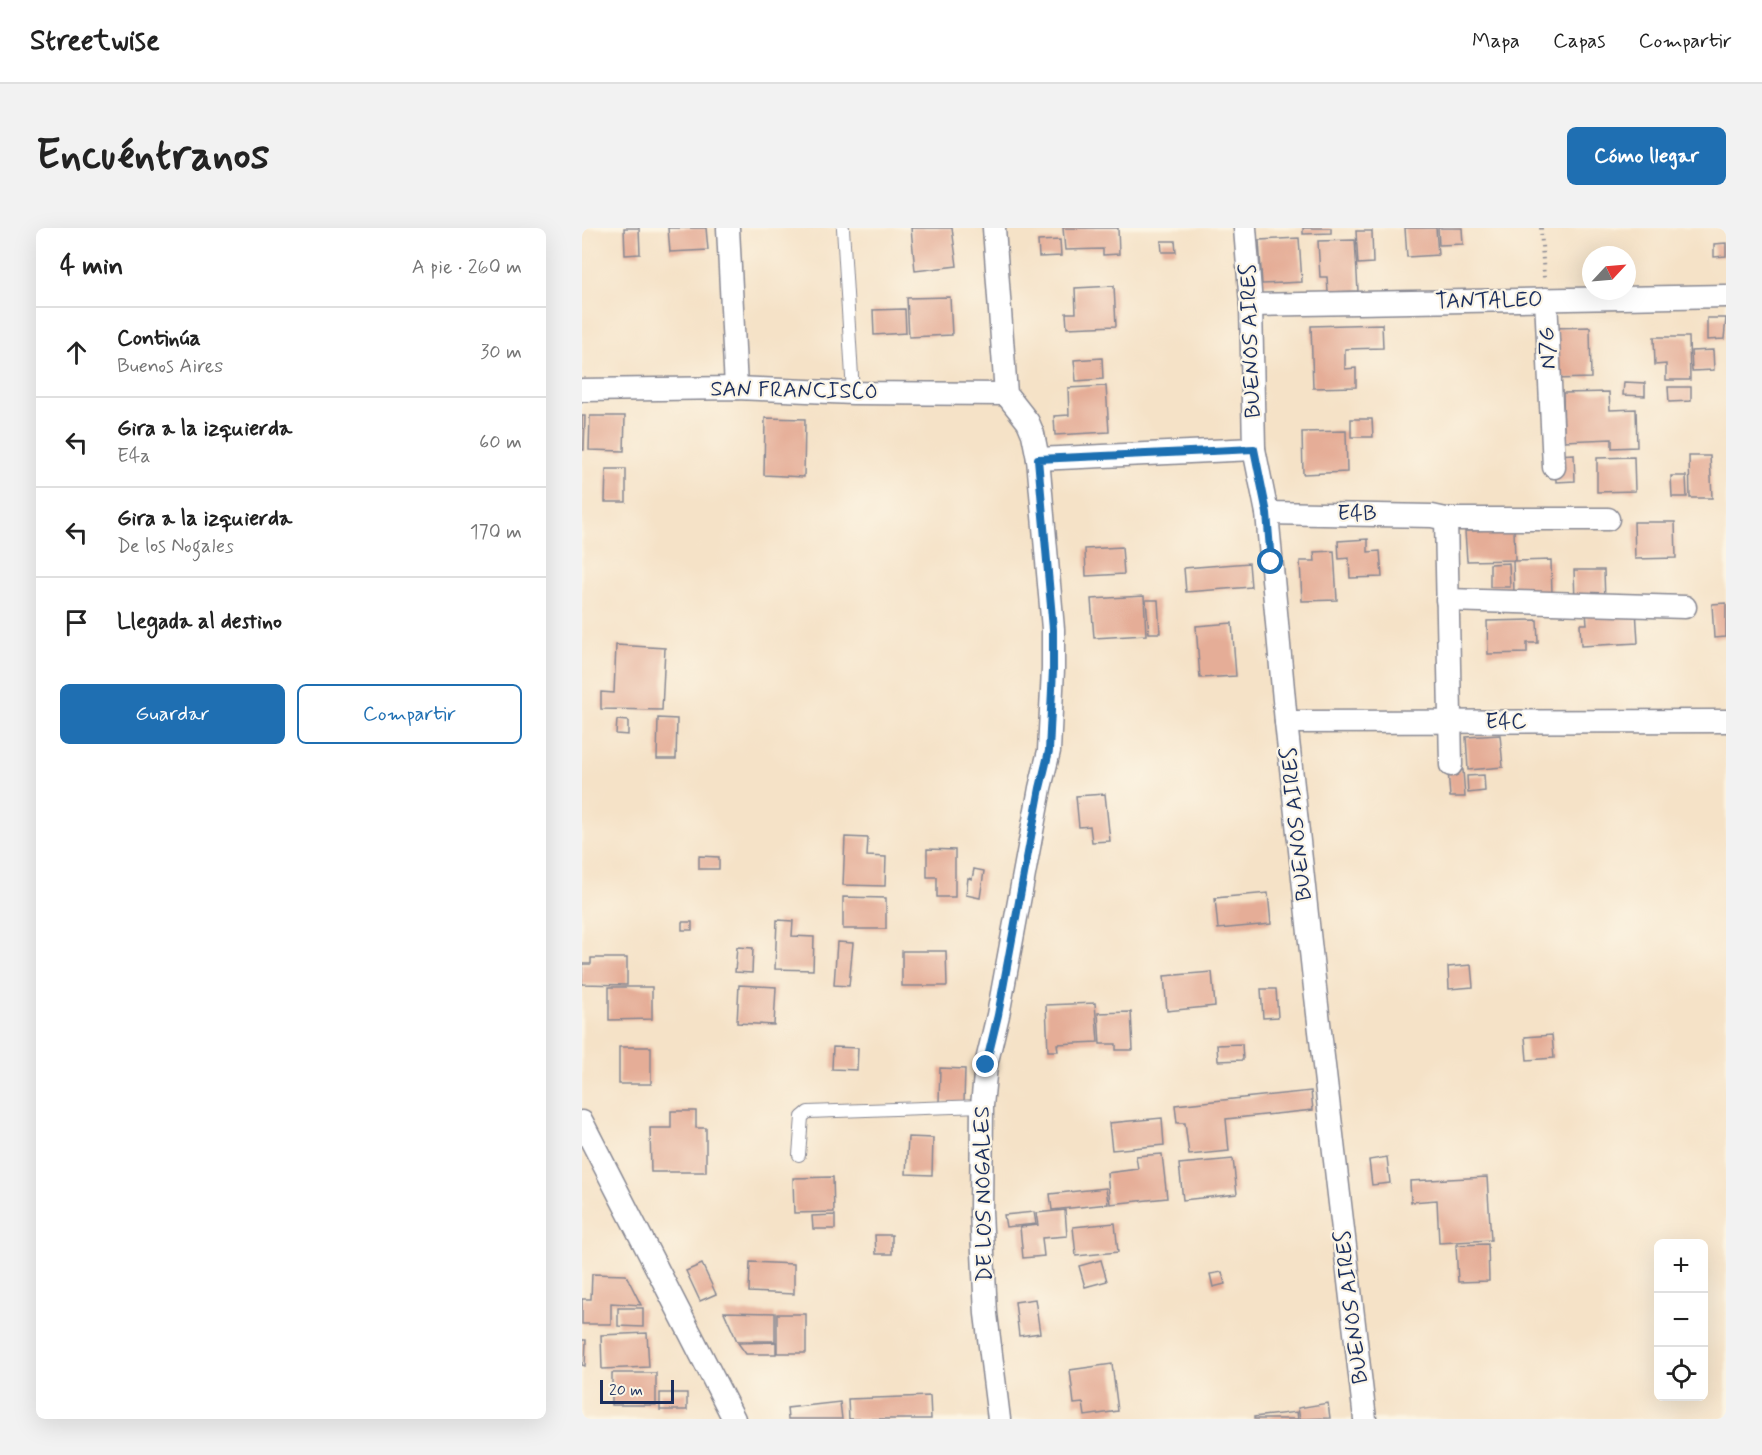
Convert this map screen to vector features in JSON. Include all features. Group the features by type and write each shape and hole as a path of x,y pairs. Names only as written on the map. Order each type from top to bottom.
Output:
{"street":[{"path":"728,228 736,388"},
{"path":"994,228 1006,394"},
{"name":"BUENOS AIRES","path":"1245,228 1251,305 1254,449 1267,513 1286,722 1365,1419"},
{"name":"TANTALEO","path":"1251,305 1726,296"},
{"name":"N7G","path":"1546,299 1554,467"},
{"name":"SAN FRANCISCO","path":"582,390 736,388 853,393 1006,394"},
{"name":"DE LOS NOGALES","path":"999,1419 986,1314 981,1211 982,1106 986,1065 998,1015 1040,788 1049,751 1053,669 1053,629 1038,459 1028,422 1006,394"},
{"path":"1038,459 1254,449"},
{"name":"E4B","path":"1267,513 1432,516 1446,519 1608,519"},
{"path":"1446,519 1451,765"},
{"path":"1447,600 1685,607"},
{"name":"E4C","path":"1286,722 1726,721"},
{"path":"582,1122 734,1419"}],"lane":[{"path":"843,228 853,393"},
{"path":"798,1155 802,1118 808,1112 982,1106"}],"path":[{"name":"N7G","path":"1541,228 1546,299"}],"building":[{"path":"624,228 639,228 640,254 625,255"},
{"path":"668,228 706,228 708,250 670,252"},
{"path":"911,228 952,228 957,266 915,271"},
{"path":"1063,228 1118,228 1119,254 1103,255 1103,249 1065,250"},
{"path":"1303,228 1331,228 1331,233 1303,234"},
{"path":"1405,228 1436,228 1438,255 1407,257"},
{"path":"1438,228 1462,228 1463,244 1439,245"},
{"path":"1356,231 1372,231 1373,263 1358,264"},
{"path":"1299,238 1302,282 1262,284 1259,240"},
{"path":"1060,240 1061,256 1039,257 1038,241"},
{"path":"1355,240 1358,291 1328,292 1327,277 1320,277 1318,241"},
{"path":"1161,241 1175,241 1176,252 1162,252"},
{"path":"1726,243 1726,256 1714,257 1714,244"},
{"path":"1114,286 1116,326 1067,328 1066,313 1076,313 1075,288"},
{"path":"950,297 952,335 909,337 907,298"},
{"path":"905,309 906,333 874,335 873,310"},
{"path":"1707,318 1726,318 1724,339 1707,340"},
{"path":"1382,324 1383,348 1345,349 1345,369 1356,368 1356,387 1313,388 1311,326"},
{"path":"1590,327 1591,378 1554,379 1552,328"},
{"path":"1654,337 1689,337 1690,380 1666,380 1666,364 1655,365"},
{"path":"1713,350 1714,370 1692,371 1691,351"},
{"path":"1102,358 1103,379 1076,381 1074,360"},
{"path":"1624,382 1645,383 1645,396 1623,395"},
{"path":"1106,386 1109,432 1055,435 1054,416 1069,415 1068,388"},
{"path":"1668,387 1691,387 1691,401 1669,402"},
{"path":"1609,392 1610,410 1636,409 1637,447 1612,448 1612,439 1564,441 1563,393"},
{"path":"582,416 585,416 584,450 582,450"},
{"path":"590,416 625,416 624,451 589,450"},
{"path":"765,418 805,419 804,477 764,475"},
{"path":"1351,419 1372,419 1373,437 1351,437"},
{"path":"1346,431 1347,472 1303,474 1302,432"},
{"path":"1574,454 1575,481 1556,482 1555,455"},
{"path":"1689,456 1710,456 1712,498 1690,498"},
{"path":"1634,457 1635,491 1597,492 1597,458"},
{"path":"606,469 626,469 626,502 605,502"},
{"path":"1671,476 1686,476 1687,497 1672,497"},
{"path":"1634,522 1675,522 1676,558 1635,559"},
{"path":"1514,529 1515,560 1467,561 1465,531"},
{"path":"1368,539 1368,552 1380,551 1382,577 1350,578 1349,558 1339,559 1338,541"},
{"path":"1122,547 1124,574 1086,576 1085,549"},
{"path":"1334,551 1337,600 1302,601 1300,561 1315,561 1314,552"},
{"path":"1551,560 1552,594 1514,594 1513,561"},
{"path":"1249,563 1251,587 1186,592 1184,568"},
{"path":"1509,563 1510,587 1490,587 1490,564"},
{"path":"1574,570 1604,570 1605,602 1575,603"},
{"path":"1144,596 1146,635 1094,638 1091,599"},
{"path":"1146,600 1158,600 1160,633 1149,633"},
{"path":"1726,603 1726,637 1714,638 1712,604"},
{"path":"1636,609 1638,643 1581,646 1580,624 1587,624 1586,612"},
{"path":"1537,620 1538,643 1527,643 1527,653 1488,654 1487,621"},
{"path":"1232,623 1236,676 1200,678 1196,626"},
{"path":"616,645 665,648 662,710 601,709 601,692 614,693"},
{"path":"658,718 677,719 676,759 657,759"},
{"path":"617,720 628,721 628,735 616,734"},
{"path":"1500,735 1503,767 1468,770 1466,737"},
{"path":"1448,770 1463,770 1465,797 1450,797"},
{"path":"1484,775 1485,791 1468,793 1467,776"},
{"path":"1105,794 1110,841 1092,842 1090,826 1079,827 1076,796"},
{"path":"845,837 868,838 867,856 886,857 885,886 843,885"},
{"path":"927,849 955,850 955,897 937,897 937,877 927,877"},
{"path":"699,856 719,857 719,869 699,869"},
{"path":"974,869 984,871 980,898 966,895 968,878 972,879"},
{"path":"1268,893 1271,924 1218,929 1215,898"},
{"path":"843,897 886,898 886,929 843,929"},
{"path":"777,920 793,921 792,936 814,937 813,970 775,969"},
{"path":"682,922 692,922 692,930 682,930"},
{"path":"837,942 853,943 849,986 834,985"},
{"path":"737,947 753,948 752,973 735,972"},
{"path":"902,951 946,951 947,986 902,986"},
{"path":"591,958 627,958 627,985 582,984 582,964 591,964"},
{"path":"1471,965 1473,987 1449,989 1448,967"},
{"path":"1212,972 1215,1006 1167,1011 1164,976"},
{"path":"739,985 776,987 774,1025 737,1023"},
{"path":"609,987 652,987 652,1019 609,1020"},
{"path":"1261,989 1276,989 1278,1017 1263,1018"},
{"path":"1095,1003 1098,1042 1057,1044 1058,1051 1048,1051 1046,1005"},
{"path":"1131,1012 1133,1050 1116,1050 1116,1044 1100,1044 1098,1013"},
{"path":"1552,1035 1554,1058 1527,1060 1525,1037"},
{"path":"1242,1044 1243,1060 1218,1061 1217,1045"},
{"path":"619,1047 651,1047 651,1084 619,1084"},
{"path":"833,1047 858,1048 857,1070 832,1069"},
{"path":"940,1068 965,1069 964,1102 939,1102"},
{"path":"1311,1091 1313,1110 1226,1119 1229,1151 1189,1155 1185,1123 1177,1123 1175,1105"},
{"path":"671,1111 696,1111 696,1128 706,1128 706,1172 651,1172 650,1128 671,1128"},
{"path":"1162,1118 1164,1145 1112,1150 1109,1123"},
{"path":"908,1137 933,1138 932,1175 906,1174"},
{"path":"1162,1154 1167,1198 1110,1204 1107,1173 1138,1169 1136,1156"},
{"path":"1387,1157 1390,1183 1372,1185 1369,1160"},
{"path":"1233,1159 1237,1194 1183,1200 1179,1164"},
{"path":"833,1177 834,1212 794,1213 793,1178"},
{"path":"1487,1177 1491,1240 1439,1243 1437,1200 1411,1202 1410,1181"},
{"path":"1106,1188 1108,1204 1052,1210 1050,1194"},
{"path":"1065,1210 1067,1236 1042,1238 1044,1256 1023,1258 1020,1227 1038,1225 1036,1213"},
{"path":"1034,1212 1036,1224 1006,1227 1004,1215"},
{"path":"835,1215 835,1229 813,1229 812,1216"},
{"path":"1115,1223 1118,1252 1076,1256 1073,1227"},
{"path":"875,1235 892,1235 892,1254 876,1254"},
{"path":"1488,1244 1489,1281 1458,1282 1456,1245"},
{"path":"1101,1260 1107,1281 1085,1287 1079,1266"},
{"path":"750,1262 794,1264 794,1294 749,1292"},
{"path":"702,1264 716,1294 700,1301 686,1271"},
{"path":"1222,1272 1225,1284 1213,1287 1210,1274"},
{"path":"592,1274 626,1275 641,1305 611,1303 611,1324 582,1324 582,1299 591,1299"},
{"path":"1035,1299 1040,1333 1019,1336 1015,1302"},
{"path":"618,1308 643,1308 643,1327 618,1326"},
{"path":"724,1312 775,1313 775,1341 737,1341"},
{"path":"777,1314 806,1314 806,1353 777,1353"},
{"path":"647,1333 649,1367 602,1369 601,1335"},
{"path":"582,1340 586,1340 585,1366 582,1365"},
{"path":"776,1342 776,1354 746,1354 738,1343"},
{"path":"1112,1364 1118,1411 1085,1416 1083,1403 1074,1404 1070,1370"},
{"path":"612,1373 656,1373 656,1405 612,1405"},
{"path":"660,1393 687,1393 687,1410 660,1410"},
{"path":"930,1396 931,1419 849,1419 848,1399"},
{"path":"840,1402 842,1419 788,1419 787,1408"},
{"path":"1328,1403 1330,1418 1300,1419 1298,1408"},
{"path":"1297,1412 1298,1419 1254,1419 1254,1417"}],"route":[{"path":"986,1065 998,1015 1040,788 1049,751 1053,629 1038,459 1254,449 1267,513 1271,562"}]}
